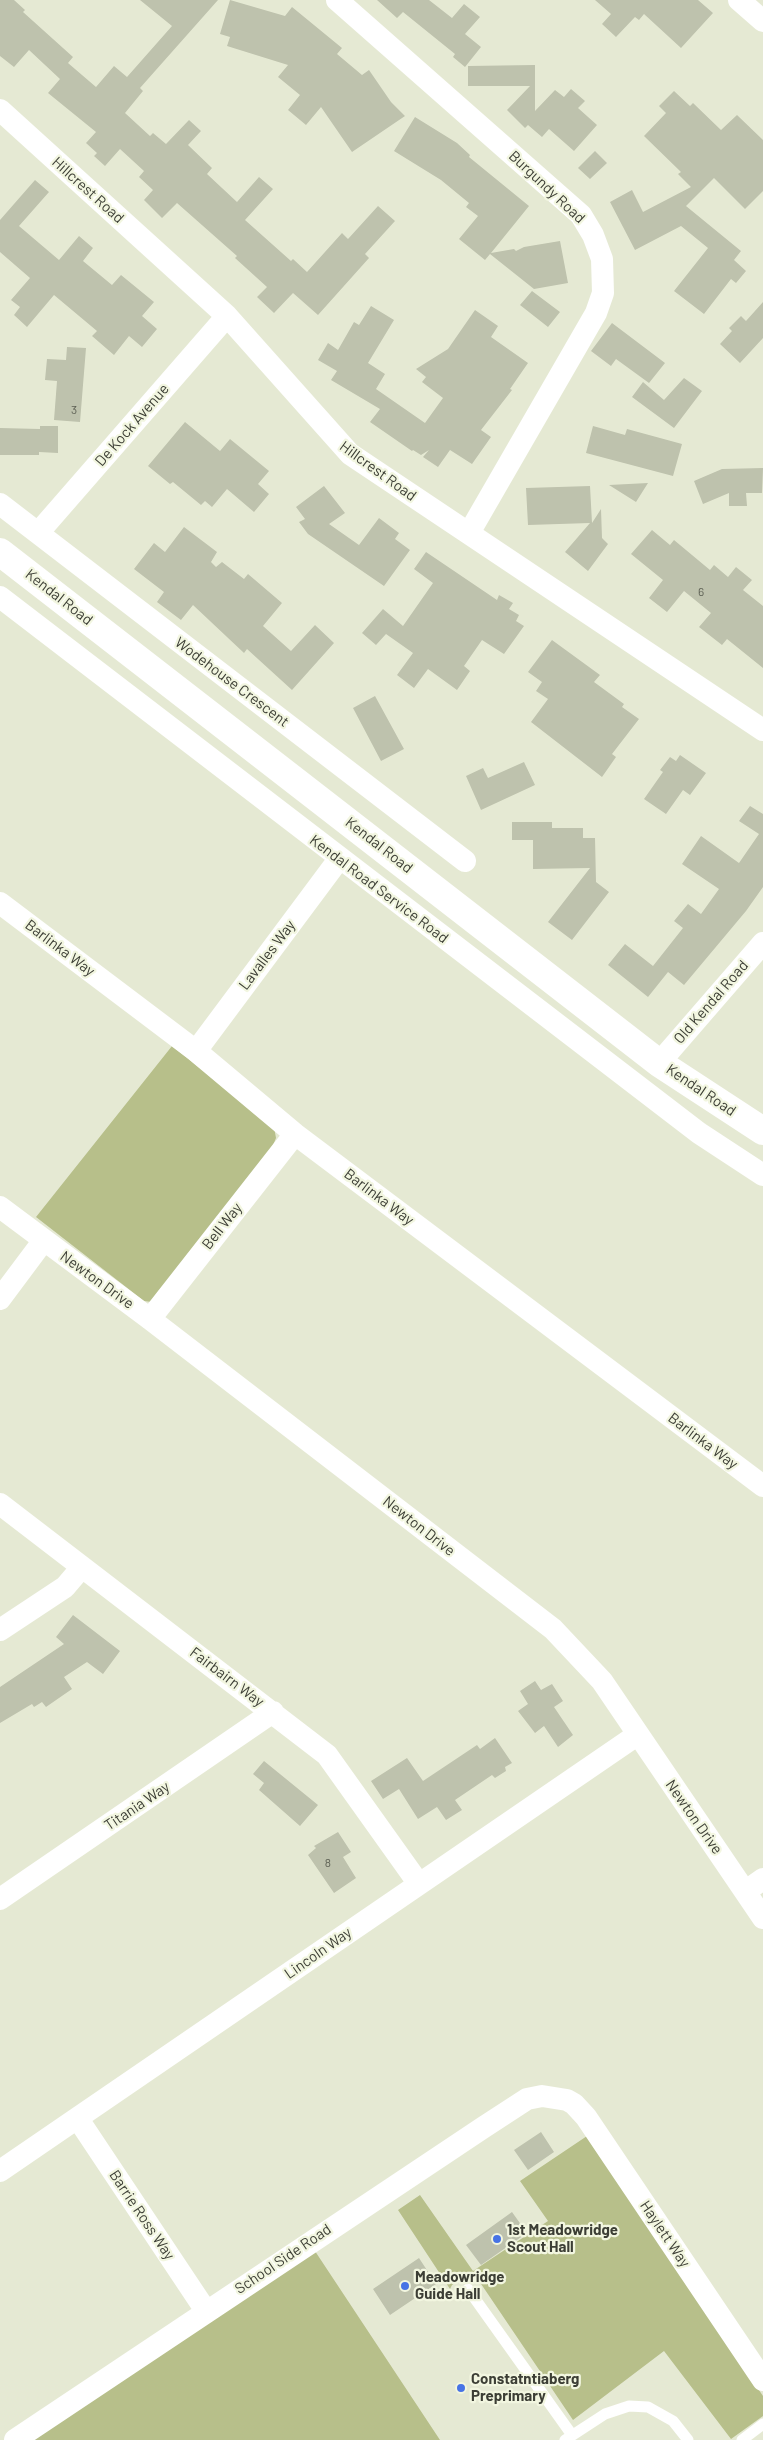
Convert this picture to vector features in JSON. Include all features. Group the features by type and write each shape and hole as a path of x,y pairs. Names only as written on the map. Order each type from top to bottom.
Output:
{"main road":[{"name":"Kendal Road","path":"0,552 659,1062 763,1131"}],"street":[{"name":"Burgundy Road","path":"337,0 581,215 593,234 602,259 603,293 596,313 469,533"},
{"path":"739,0 763,21"},
{"name":"Hillcrest Road","path":"0,110 227,316 350,454 763,730"},
{"name":"De Kock Avenue","path":"38,533 227,316"},
{"name":"Wodehouse Crescent","path":"0,504 465,861"},
{"name":"Kendal Road Service Road","path":"0,597 339,859 699,1133 763,1175"},
{"name":"Lavalles Way","path":"196,1052 339,859"},
{"name":"Barlinka Way","path":"0,903 196,1052 294,1134 763,1486"},
{"name":"Old Kendal Road","path":"659,1062 763,943"},
{"name":"Bell Way","path":"150,1318 294,1134"},
{"name":"Newton Drive","path":"0,1207 150,1318 553,1629 602,1681 637,1736 754,1885 763,1918"},
{"path":"0,1298 44,1240"},
{"name":"Fairbairn Way","path":"0,1504 327,1755 419,1884"},
{"path":"0,1630 65,1587 82,1567"},
{"name":"Titania Way","path":"0,1899 273,1712"},
{"name":"Lincoln Way","path":"0,2171 637,1736"},
{"name":"School Side Road","path":"15,2440 527,2099 542,2096 559,2098"},
{"name":"Haylett Way","path":"559,2098 574,2104 586,2117 763,2380"},
{"name":"Barrie Ross Way","path":"78,2119 206,2311"}],"lane":[{"path":"468,2289 568,2438 605,2414 630,2406 648,2407 673,2421 688,2440"},
{"path":"742,2440 763,2424"}],"green space":[{"path":"172,1046 274,1127 276,1138 271,1150 152,1302 144,1301 36,1217"},
{"path":"587,2136 763,2396 763,2416 731,2439 664,2351 573,2420 473,2272 452,2285 450,2289 398,2210 420,2195 473,2271 548,2221 520,2181"},
{"path":"309,2242 440,2440 15,2440"}],"building":[{"path":"0,0 14,0 25,10 23,12 73,57 68,63 96,87 114,66 127,77 172,26 140,0 218,0 140,88 143,91 125,113 150,136 153,133 166,144 189,120 201,131 188,145 212,168 207,174 237,202 259,177 273,189 245,220 291,261 293,259 307,272 342,233 348,239 378,206 395,221 365,254 369,258 318,315 293,293 274,313 257,297 267,287 235,258 237,256 177,203 162,218 144,200 153,190 139,177 144,171 120,149 105,166 94,156 97,153 86,143 96,132 48,93 60,79 29,50 14,67 0,56"},
{"path":"230,0 285,16 292,7 342,48 337,54 362,75 369,70 391,102 405,116 352,152 321,107 306,125 288,110 300,95 278,77 288,65 227,46 230,37 220,34"},
{"path":"377,0 429,0 452,18 464,4 480,17 465,34 481,47 465,67 453,57 455,54 403,12 397,18"},
{"path":"595,0 698,0 713,13 681,48 644,14 639,20 635,17 616,37 602,24 611,14"},
{"path":"535,65 535,111 555,90 564,97 571,89 585,101 578,108 597,125 574,151 549,129 542,137 528,125 525,128 507,110 530,86 468,86 468,66"},
{"path":"674,91 690,106 693,103 721,130 737,115 763,140 763,191 745,209 714,178 686,206 741,251 734,260 746,271 736,283 731,279 704,314 674,291 708,248 681,226 635,250 610,202 632,190 643,212 691,187 678,174 681,172 644,136 666,113 659,106"},
{"path":"415,117 457,143 470,155 469,157 529,206 491,253 514,249 516,251 524,247 560,241 568,283 534,289 490,254 485,260 459,239 478,216 466,207 469,203 441,180 394,151"},
{"path":"595,151 607,163 590,179 578,168"},
{"path":"35,180 49,192 19,226 59,260 79,236 93,248 83,261 112,285 121,275 154,302 142,316 157,329 142,347 129,336 114,355 92,336 97,331 54,295 27,327 14,315 20,307 11,300 30,278 0,252 0,220"},
{"path":"532,291 560,312 548,327 520,305"},
{"path":"763,302 763,338 740,363 720,344 732,331 729,328 741,316 746,321"},
{"path":"371,306 394,320 368,363 385,374 376,389 425,423 443,398 422,382 426,377 416,369 448,349 475,310 498,326 491,337 528,363 510,389 512,390 481,430 491,437 472,464 450,450 438,467 423,457 429,450 421,455 412,451 370,422 380,409 331,380 337,371 318,360 328,343 338,350 354,322 359,325"},
{"path":"612,323 665,363 649,383 616,359 611,366 591,351"},
{"path":"67,347 86,348 80,422 54,420 57,381 45,380 47,359 66,360"},
{"path":"684,378 702,391 674,428 632,397 643,382 664,400"},
{"path":"185,422 220,451 230,439 269,471 258,484 269,494 254,512 227,489 212,507 205,501 201,505 173,482 170,484 148,466"},
{"path":"40,426 58,426 58,453 39,452 39,455 0,455 0,428 40,429"},
{"path":"593,426 625,435 627,429 682,444 673,476 586,453"},
{"path":"763,468 762,493 746,493 747,506 729,506 729,493 703,504 694,481 722,469"},
{"path":"648,483 636,502 609,485"},
{"path":"324,486 345,513 329,524 359,545 379,518 399,533 395,539 410,550 384,586 308,534 299,522 305,519 296,507"},
{"path":"590,486 592,523 601,509 602,538 608,544 588,571 565,552 590,523 528,525 526,488"},
{"path":"184,527 217,552 211,562 216,567 222,562 244,579 248,574 282,603 263,626 291,651 315,625 334,643 292,690 247,649 244,653 193,605 181,620 157,602 164,592 134,569 154,543 165,552"},
{"path":"652,530 670,545 674,540 710,570 714,565 728,577 736,567 752,580 743,590 763,606 763,668 727,639 722,645 699,627 711,613 684,591 667,612 649,598 663,580 631,554"},
{"path":"426,552 497,600 499,595 513,603 509,609 519,615 516,621 524,626 504,654 482,640 464,666 470,671 457,690 428,669 414,688 397,675 413,653 386,634 376,645 362,633 383,609 403,626 433,583 414,569"},
{"path":"552,640 600,675 594,682 624,704 622,707 639,719 612,754 616,757 602,777 531,722 548,699 536,691 542,682 528,672"},
{"path":"375,696 404,749 381,761 353,708"},
{"path":"680,755 706,773 690,795 683,790 666,814 644,799 663,772 660,770 670,757 676,761"},
{"path":"524,762 535,785 481,810 466,776 483,768 488,778"},
{"path":"750,806 763,814 763,887 746,911 684,985 668,972 648,997 608,965 625,944 653,966 683,928 674,921 688,904 701,914 719,889 682,864 701,836 739,863 759,834 739,821"},
{"path":"512,822 552,822 552,828 583,828 583,838 595,838 596,882 609,892 572,940 548,922 590,868 533,869 533,840 512,840"},
{"path":"73,1615 120,1651 103,1674 87,1662 64,1677 72,1689 46,1707 42,1702 34,1707 32,1704 0,1723 0,1687 64,1644 56,1637"},
{"path":"535,1681 541,1690 552,1684 563,1701 554,1707 573,1735 558,1747 544,1726 535,1733 518,1711 528,1704 520,1691"},
{"path":"495,1738 512,1763 505,1767 506,1771 495,1778 492,1775 455,1800 462,1810 446,1820 437,1807 418,1819 399,1789 383,1799 371,1781 407,1758 423,1781 477,1745 480,1749"},
{"path":"264,1761 318,1805 300,1826 259,1790 264,1783 253,1774"},
{"path":"338,1832 351,1852 343,1857 356,1878 334,1893 308,1855 316,1848 314,1846"},
{"path":"541,2132 554,2152 528,2170 514,2150"},
{"name":"1st Meadowridge Scout Hall","path":"512,2212 527,2233 481,2265 466,2245"},
{"name":"Meadowridge Guide Hall","path":"419,2258 436,2284 390,2315 373,2289"}],"place":[{"name":"1st Meadowridge Scout Hall","path":"497,2239"},
{"name":"Meadowridge Guide Hall","path":"405,2286"},
{"name":"Constatntiaberg Preprimary","path":"461,2388"}]}
